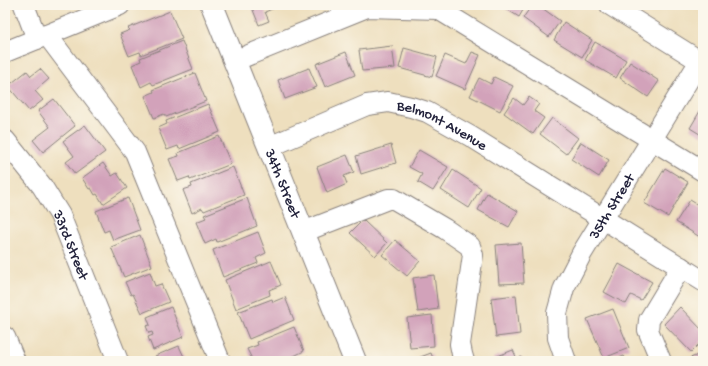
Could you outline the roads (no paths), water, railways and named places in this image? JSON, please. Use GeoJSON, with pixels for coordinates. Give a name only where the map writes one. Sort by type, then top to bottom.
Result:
{"type":"FeatureCollection","features":[{"type":"Feature","properties":{"kind":"main road","name":"34th Street"},"geometry":{"type":"LineString","coordinates":[[212,5],[356,361]]}},
{"type":"Feature","properties":{"kind":"street"},"geometry":{"type":"LineString","coordinates":[[24,5],[42,37],[135,152],[220,361]]}},
{"type":"Feature","properties":{"kind":"street"},"geometry":{"type":"LineString","coordinates":[[5,52],[120,5]]}},
{"type":"Feature","properties":{"kind":"street"},"geometry":{"type":"LineString","coordinates":[[610,5],[702,62]]}},
{"type":"Feature","properties":{"kind":"street"},"geometry":{"type":"LineString","coordinates":[[234,61],[367,7],[438,9],[703,171]]}},
{"type":"Feature","properties":{"kind":"street","name":"35th Street"},"geometry":{"type":"LineString","coordinates":[[566,361],[558,338],[557,313],[564,288],[582,253],[652,139],[702,62]]}},
{"type":"Feature","properties":{"kind":"street","name":"Belmont Avenue"},"geometry":{"type":"LineString","coordinates":[[269,147],[367,105],[388,102],[411,107],[427,112],[470,136],[703,281]]}},
{"type":"Feature","properties":{"kind":"street","name":"33rd Street"},"geometry":{"type":"LineString","coordinates":[[5,140],[42,186],[60,216],[118,361]]}},
{"type":"Feature","properties":{"kind":"street"},"geometry":{"type":"LineString","coordinates":[[303,232],[388,199],[394,199],[470,246],[473,255],[460,344],[464,361]]}},
{"type":"Feature","properties":{"kind":"street"},"geometry":{"type":"LineString","coordinates":[[661,361],[648,330],[649,320],[681,267]]}},
{"type":"Feature","properties":{"kind":"street"},"geometry":{"type":"LineString","coordinates":[[5,337],[15,361]]}}]}
